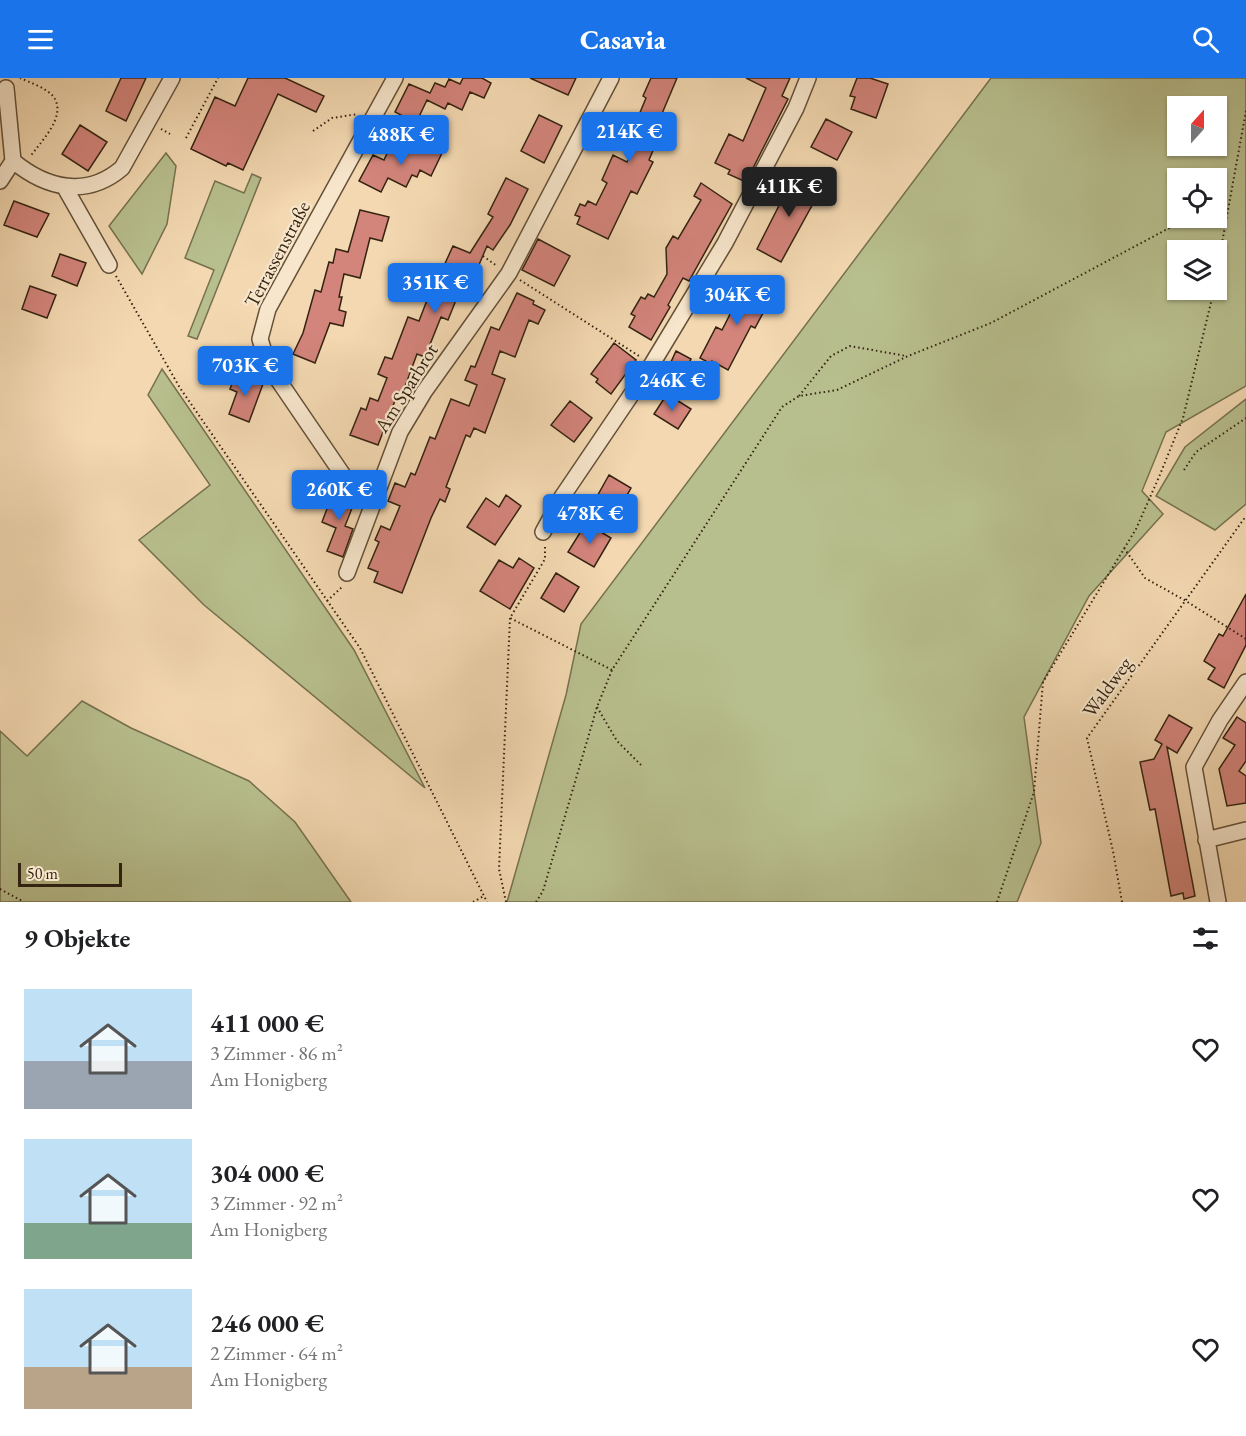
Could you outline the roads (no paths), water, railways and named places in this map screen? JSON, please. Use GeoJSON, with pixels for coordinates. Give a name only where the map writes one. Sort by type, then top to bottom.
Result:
{"type":"FeatureCollection","features":[{"type":"Feature","properties":{"kind":"street"},"geometry":{"type":"LineString","coordinates":[[17,164],[47,182],[64,186],[80,188],[110,179],[122,168],[172,78]]}},
{"type":"Feature","properties":{"kind":"street","name":"Terrassenstraße"},"geometry":{"type":"LineString","coordinates":[[376,491],[345,478],[268,365],[260,339],[268,309],[395,78]]}},
{"type":"Feature","properties":{"kind":"street","name":"Am Sparbrot"},"geometry":{"type":"LineString","coordinates":[[347,573],[400,432],[424,392],[509,273],[611,78]]}},
{"type":"Feature","properties":{"kind":"street"},"geometry":{"type":"LineString","coordinates":[[543,532],[562,497],[652,364],[725,243],[796,108],[808,78]]}},
{"type":"Feature","properties":{"kind":"street"},"geometry":{"type":"LineString","coordinates":[[6,84],[17,164]]}},
{"type":"Feature","properties":{"kind":"street"},"geometry":{"type":"LineString","coordinates":[[0,181],[17,164]]}},
{"type":"Feature","properties":{"kind":"street"},"geometry":{"type":"LineString","coordinates":[[64,186],[109,265]]}},
{"type":"Feature","properties":{"kind":"street"},"geometry":{"type":"LineString","coordinates":[[1218,902],[1194,767],[1220,720],[1246,682]]}},
{"type":"Feature","properties":{"kind":"street"},"geometry":{"type":"LineString","coordinates":[[1206,840],[1246,830]]}}]}
